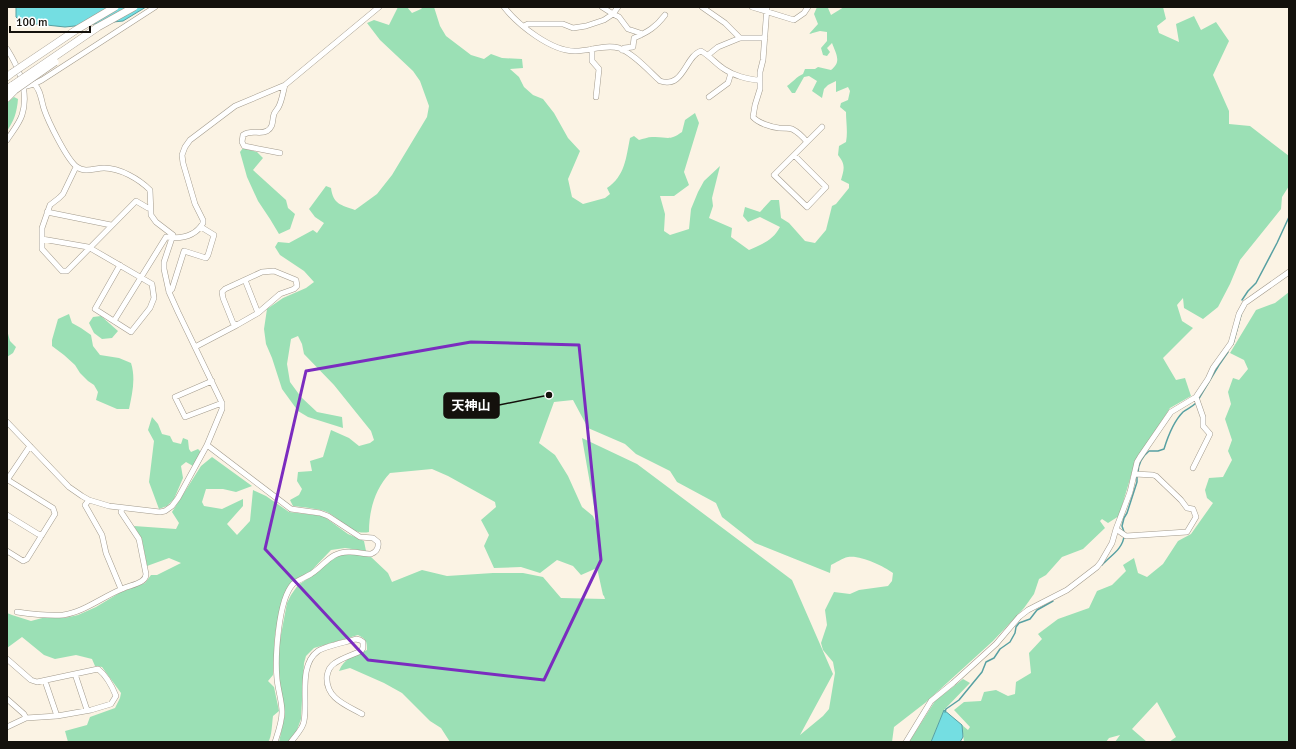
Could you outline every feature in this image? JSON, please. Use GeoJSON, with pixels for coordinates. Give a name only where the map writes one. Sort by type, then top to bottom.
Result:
{"type":"FeatureCollection","features":[{"type":"Feature","properties":{"kind":"highway"},"geometry":{"type":"LineString","coordinates":[[9,75],[76,30],[115,7]]}},
{"type":"Feature","properties":{"kind":"highway"},"geometry":{"type":"LineString","coordinates":[[7,98],[12,88],[98,27],[134,7]]}},
{"type":"Feature","properties":{"kind":"street"},"geometry":{"type":"LineString","coordinates":[[23,87],[42,80],[155,7]]}},
{"type":"Feature","properties":{"kind":"street"},"geometry":{"type":"LineString","coordinates":[[114,321],[166,237],[184,237],[192,234],[201,227],[203,223],[195,204],[183,163],[182,154],[190,140],[235,106],[285,85],[379,7]]}},
{"type":"Feature","properties":{"kind":"street"},"geometry":{"type":"LineString","coordinates":[[504,7],[524,26],[542,40],[558,48],[576,51],[611,47],[622,50],[628,53],[660,81],[665,83],[671,82],[678,78],[697,52],[702,51],[723,69],[753,80],[760,80]]}},
{"type":"Feature","properties":{"kind":"street"},"geometry":{"type":"LineString","coordinates":[[602,7],[619,17],[628,29],[640,33],[641,35]]}},
{"type":"Feature","properties":{"kind":"street"},"geometry":{"type":"LineString","coordinates":[[524,26],[528,24],[563,24],[573,28],[586,26],[604,20],[618,7]]}},
{"type":"Feature","properties":{"kind":"street"},"geometry":{"type":"LineString","coordinates":[[702,7],[725,23],[740,38]]}},
{"type":"Feature","properties":{"kind":"street"},"geometry":{"type":"LineString","coordinates":[[752,7],[767,9],[794,20],[804,13],[808,7]]}},
{"type":"Feature","properties":{"kind":"street"},"geometry":{"type":"LineString","coordinates":[[767,9],[760,89],[755,104],[753,117],[756,120],[777,128],[791,128],[798,132],[807,142]]}},
{"type":"Feature","properties":{"kind":"street"},"geometry":{"type":"LineString","coordinates":[[622,50],[624,48],[633,47],[634,38],[657,25],[665,15]]}},
{"type":"Feature","properties":{"kind":"street"},"geometry":{"type":"LineString","coordinates":[[708,55],[718,48],[740,38],[765,38]]}},
{"type":"Feature","properties":{"kind":"street"},"geometry":{"type":"LineString","coordinates":[[7,49],[23,87],[24,106],[18,124],[7,140]]}},
{"type":"Feature","properties":{"kind":"street"},"geometry":{"type":"LineString","coordinates":[[592,49],[592,61],[599,69],[596,97]]}},
{"type":"Feature","properties":{"kind":"street"},"geometry":{"type":"LineString","coordinates":[[709,97],[728,83],[731,73]]}},
{"type":"Feature","properties":{"kind":"street"},"geometry":{"type":"LineString","coordinates":[[7,422],[69,487],[88,500],[122,508],[160,512],[165,511],[172,506],[197,465],[222,409],[222,403],[169,292],[164,262],[173,235],[151,215],[150,190],[126,174],[108,168],[85,170],[76,167],[60,142],[45,111],[41,100],[40,91],[34,84]]}},
{"type":"Feature","properties":{"kind":"street"},"geometry":{"type":"LineString","coordinates":[[280,153],[244,146],[242,142],[243,135],[248,132],[259,133],[269,129],[273,123],[274,114],[279,107],[285,85]]}},
{"type":"Feature","properties":{"kind":"street"},"geometry":{"type":"LineString","coordinates":[[794,155],[826,187],[807,207],[774,175],[794,155],[807,142],[822,127]]}},
{"type":"Feature","properties":{"kind":"street"},"geometry":{"type":"LineString","coordinates":[[76,167],[63,194],[50,205],[42,228],[42,249],[62,271],[67,271],[136,201],[150,208]]}},
{"type":"Feature","properties":{"kind":"street"},"geometry":{"type":"LineString","coordinates":[[48,212],[111,226]]}},
{"type":"Feature","properties":{"kind":"street"},"geometry":{"type":"LineString","coordinates":[[169,292],[172,289],[184,251],[206,258],[208,255],[214,235],[201,227]]}},
{"type":"Feature","properties":{"kind":"street"},"geometry":{"type":"LineString","coordinates":[[42,239],[90,248],[152,284],[154,298],[150,308],[130,332],[95,309],[120,266]]}},
{"type":"Feature","properties":{"kind":"street"},"geometry":{"type":"LineString","coordinates":[[195,347],[237,326],[258,313],[280,294],[294,289],[297,286],[296,280],[274,271],[262,272],[225,289],[222,292],[223,298],[234,324],[237,326]]}},
{"type":"Feature","properties":{"kind":"street"},"geometry":{"type":"LineString","coordinates":[[906,742],[931,701],[996,644],[1019,617],[1028,610],[1067,590],[1097,567],[1106,555],[1112,543],[1130,492],[1137,462],[1167,417],[1176,409],[1196,397],[1230,343],[1239,314],[1245,303],[1289,272]]}},
{"type":"Feature","properties":{"kind":"street"},"geometry":{"type":"LineString","coordinates":[[245,280],[258,313]]}},
{"type":"Feature","properties":{"kind":"street"},"geometry":{"type":"LineString","coordinates":[[212,381],[176,397],[185,418],[222,403]]}},
{"type":"Feature","properties":{"kind":"street"},"geometry":{"type":"LineString","coordinates":[[1193,468],[1210,434],[1203,426],[1196,397]]}},
{"type":"Feature","properties":{"kind":"street"},"geometry":{"type":"LineString","coordinates":[[207,445],[291,510],[320,513],[328,516],[360,536],[373,538],[379,545],[378,549],[371,554],[342,552],[333,555],[312,573],[294,583],[289,590],[285,599],[278,638],[277,679],[282,712],[275,742]]}},
{"type":"Feature","properties":{"kind":"street"},"geometry":{"type":"LineString","coordinates":[[7,551],[23,561],[28,559],[55,514],[53,508],[7,480],[30,446]]}},
{"type":"Feature","properties":{"kind":"street"},"geometry":{"type":"LineString","coordinates":[[1116,529],[1126,536],[1187,532],[1196,516],[1193,510],[1187,508],[1181,500],[1156,476],[1135,474]]}},
{"type":"Feature","properties":{"kind":"street"},"geometry":{"type":"LineString","coordinates":[[88,500],[86,505],[102,535],[106,553],[121,589]]}},
{"type":"Feature","properties":{"kind":"street"},"geometry":{"type":"LineString","coordinates":[[17,612],[61,615],[68,614],[87,607],[121,589],[143,581],[146,578],[139,539],[121,512],[122,508]]}},
{"type":"Feature","properties":{"kind":"street"},"geometry":{"type":"LineString","coordinates":[[7,515],[42,535]]}},
{"type":"Feature","properties":{"kind":"street"},"geometry":{"type":"LineString","coordinates":[[291,742],[304,722],[304,697],[308,662],[319,650],[356,639],[363,642],[363,648],[360,651],[336,662],[327,672],[328,687],[332,695],[338,701],[362,714]]}},
{"type":"Feature","properties":{"kind":"street"},"geometry":{"type":"LineString","coordinates":[[7,659],[31,680],[37,682],[98,669],[111,684],[116,696],[111,704],[57,716],[26,718],[7,727]]}},
{"type":"Feature","properties":{"kind":"street"},"geometry":{"type":"LineString","coordinates":[[75,674],[87,710]]}},
{"type":"Feature","properties":{"kind":"street"},"geometry":{"type":"LineString","coordinates":[[45,681],[57,716]]}},
{"type":"Feature","properties":{"kind":"street"},"geometry":{"type":"LineString","coordinates":[[7,699],[24,714],[26,718]]}},
{"type":"Feature","properties":{"kind":"highlighted area"},"geometry":{"type":"Polygon","coordinates":[[[471,342],[579,345],[601,560],[544,680],[368,660],[265,549],[306,371],[471,342]]]}},
{"type":"Feature","properties":{"kind":"green space"},"geometry":{"type":"Polygon","coordinates":[[[398,7],[407,7],[412,13],[423,7],[434,7],[440,26],[446,36],[471,55],[484,59],[491,54],[502,58],[522,59],[523,68],[510,69],[519,77],[524,87],[533,95],[543,99],[554,113],[568,138],[580,151],[568,179],[572,197],[583,204],[605,198],[610,194],[607,188],[618,178],[624,166],[630,138],[634,136],[639,140],[650,137],[674,137],[682,132],[685,120],[695,113],[699,123],[684,172],[689,185],[674,196],[660,196],[665,214],[664,231],[670,235],[689,229],[691,209],[698,192],[704,181],[720,166],[712,198],[713,206],[709,218],[732,228],[731,237],[749,250],[763,244],[774,235],[780,227],[760,217],[748,222],[743,216],[745,207],[760,212],[771,200],[779,200],[781,218],[789,223],[805,241],[815,243],[826,230],[832,206],[836,204],[849,188],[849,184],[841,180],[844,167],[838,155],[839,146],[846,142],[847,138],[846,112],[840,107],[841,103],[848,100],[850,91],[848,87],[836,92],[836,81],[824,89],[822,98],[812,91],[817,81],[809,76],[804,77],[795,93],[792,93],[787,86],[803,74],[805,69],[815,69],[818,67],[831,70],[836,64],[837,58],[832,43],[827,48],[830,52],[827,56],[823,55],[821,48],[827,41],[827,32],[820,31],[809,34],[818,24],[814,14],[817,7],[828,8],[831,15],[844,7],[1163,7],[1166,19],[1157,26],[1159,33],[1179,42],[1176,24],[1194,16],[1201,30],[1216,22],[1229,41],[1213,75],[1229,111],[1229,124],[1250,126],[1289,156],[1289,186],[1282,197],[1281,209],[1240,260],[1218,307],[1203,319],[1184,308],[1183,298],[1177,305],[1182,321],[1193,328],[1163,358],[1176,380],[1185,378],[1191,396],[1170,408],[1135,462],[1119,516],[1108,523],[1102,519],[1100,521],[1105,528],[1083,549],[1062,557],[1046,575],[1039,579],[1034,594],[1024,608],[993,641],[925,703],[894,727],[892,742],[450,742],[441,728],[430,721],[402,693],[384,683],[350,668],[339,671],[347,660],[354,655],[367,650],[366,641],[358,635],[314,648],[306,656],[304,663],[301,719],[290,742],[279,742],[285,714],[279,678],[279,645],[287,603],[298,585],[315,574],[335,556],[352,553],[370,556],[388,573],[392,582],[422,570],[447,576],[523,573],[543,577],[561,598],[605,599],[597,568],[581,575],[573,566],[557,560],[540,573],[521,567],[494,568],[484,546],[489,535],[481,520],[496,507],[495,502],[448,476],[432,469],[390,473],[380,486],[374,500],[370,516],[369,532],[357,532],[327,512],[293,506],[290,500],[299,495],[302,489],[297,481],[298,472],[312,471],[310,461],[323,457],[331,430],[349,438],[359,446],[370,443],[374,440],[371,431],[334,385],[304,354],[302,344],[298,336],[291,339],[287,364],[290,382],[301,397],[317,412],[342,417],[343,428],[308,417],[298,411],[282,389],[266,344],[264,329],[267,309],[283,298],[306,288],[314,282],[304,271],[280,255],[275,247],[278,242],[289,243],[313,230],[317,233],[324,223],[315,217],[309,209],[326,186],[331,188],[332,193],[338,203],[355,210],[377,194],[392,175],[427,117],[429,106],[420,81],[413,71],[380,40],[367,23],[374,20],[389,25],[398,7]],[[573,400],[554,402],[539,443],[555,455],[568,476],[582,507],[593,516],[596,523],[582,438],[637,464],[792,580],[833,674],[800,735],[823,716],[829,709],[835,673],[833,662],[823,650],[821,643],[827,625],[825,610],[834,592],[850,594],[859,590],[888,586],[892,581],[893,573],[872,562],[859,558],[848,557],[831,565],[830,573],[755,543],[722,517],[716,503],[677,482],[670,471],[636,454],[625,444],[588,428],[573,400]]]}},
{"type":"Feature","properties":{"kind":"green space"},"geometry":{"type":"Polygon","coordinates":[[[14,97],[18,99],[17,108],[15,116],[7,131],[7,106],[8,102],[14,97]]]}},
{"type":"Feature","properties":{"kind":"green space"},"geometry":{"type":"Polygon","coordinates":[[[243,148],[257,152],[263,158],[253,170],[286,200],[288,208],[295,214],[290,229],[279,234],[258,201],[247,177],[240,152],[243,148]]]}},
{"type":"Feature","properties":{"kind":"green space"},"geometry":{"type":"Polygon","coordinates":[[[1289,292],[1289,742],[1169,742],[1176,737],[1157,702],[1132,729],[1147,742],[1115,742],[1120,735],[1109,738],[1106,742],[964,742],[962,725],[968,730],[970,727],[954,710],[964,702],[981,701],[984,692],[996,690],[1008,696],[1015,694],[1016,682],[1031,673],[1029,653],[1042,639],[1038,634],[1058,619],[1089,608],[1097,591],[1112,585],[1126,571],[1123,565],[1134,558],[1138,573],[1147,577],[1163,564],[1178,541],[1191,534],[1213,503],[1207,498],[1205,490],[1209,478],[1223,477],[1232,460],[1228,451],[1232,440],[1225,419],[1231,404],[1228,392],[1233,378],[1239,380],[1248,369],[1244,360],[1230,353],[1256,310],[1275,303],[1289,292]]]}},
{"type":"Feature","properties":{"kind":"green space"},"geometry":{"type":"Polygon","coordinates":[[[69,314],[72,323],[91,335],[93,346],[100,355],[119,358],[131,363],[133,381],[129,409],[117,409],[96,400],[98,392],[94,385],[80,373],[75,365],[52,346],[52,340],[58,319],[69,314]]]}},
{"type":"Feature","properties":{"kind":"green space"},"geometry":{"type":"Polygon","coordinates":[[[101,316],[118,331],[112,338],[102,339],[94,333],[89,323],[93,317],[101,316]]]}},
{"type":"Feature","properties":{"kind":"green space"},"geometry":{"type":"Polygon","coordinates":[[[7,330],[10,341],[16,347],[13,353],[7,357],[7,330]]]}},
{"type":"Feature","properties":{"kind":"green space"},"geometry":{"type":"Polygon","coordinates":[[[152,417],[158,424],[162,434],[170,436],[173,442],[181,444],[183,438],[188,440],[189,449],[191,452],[198,449],[201,452],[193,466],[186,462],[181,466],[183,478],[174,499],[167,506],[159,509],[149,482],[154,441],[148,430],[152,417]]]}},
{"type":"Feature","properties":{"kind":"green space"},"geometry":{"type":"Polygon","coordinates":[[[212,457],[252,486],[236,492],[223,489],[206,489],[202,502],[204,506],[222,509],[243,499],[243,506],[227,524],[237,535],[250,521],[253,490],[266,496],[289,512],[323,516],[348,534],[364,541],[366,551],[345,548],[331,550],[311,571],[296,579],[289,585],[285,593],[275,634],[273,675],[268,681],[274,687],[279,711],[273,716],[271,734],[268,742],[68,742],[65,731],[87,725],[90,717],[115,708],[121,693],[102,667],[95,666],[92,659],[76,655],[55,659],[44,655],[22,637],[7,648],[7,613],[31,621],[46,617],[65,618],[78,615],[96,607],[121,592],[145,583],[151,575],[157,575],[181,563],[169,558],[147,566],[142,540],[134,526],[176,529],[179,523],[172,512],[201,466],[212,457]]]}},
{"type":"Feature","properties":{"kind":"green space"},"geometry":{"type":"Polygon","coordinates":[[[963,679],[970,683],[944,710],[931,742],[909,742],[935,701],[963,679]]]}},
{"type":"Feature","properties":{"kind":"water"},"geometry":{"type":"Polygon","coordinates":[[[16,7],[146,7],[123,21],[65,27],[37,24],[25,26],[16,17],[16,7]]]}},
{"type":"Feature","properties":{"kind":"water"},"geometry":{"type":"Polygon","coordinates":[[[944,710],[962,725],[963,737],[960,742],[931,742],[944,710]]]}},
{"type":"Feature","properties":{"kind":"waterway"},"geometry":{"type":"LineString","coordinates":[[1242,300],[1256,283],[1289,217]]}},
{"type":"Feature","properties":{"kind":"waterway"},"geometry":{"type":"LineString","coordinates":[[1233,344],[1241,315]]}},
{"type":"Feature","properties":{"kind":"waterway"},"geometry":{"type":"LineString","coordinates":[[1198,400],[1228,352]]}},
{"type":"Feature","properties":{"kind":"waterway"},"geometry":{"type":"LineString","coordinates":[[1138,473],[1141,460],[1145,455],[1149,451],[1164,449],[1174,424],[1183,412],[1196,403]]}},
{"type":"Feature","properties":{"kind":"waterway"},"geometry":{"type":"LineString","coordinates":[[1124,532],[1122,526],[1137,482],[1137,476]]}},
{"type":"Feature","properties":{"kind":"waterway"},"geometry":{"type":"LineString","coordinates":[[1102,565],[1119,549],[1124,536]]}},
{"type":"Feature","properties":{"kind":"waterway"},"geometry":{"type":"LineString","coordinates":[[945,712],[946,709],[959,700],[982,672],[986,662],[994,658],[1000,649],[1010,642],[1019,623],[1030,619],[1037,610],[1053,601]]}},
{"type":"Feature","properties":{"kind":"place","name":"天神山"},"geometry":{"type":"Point","coordinates":[549,395]}}]}
